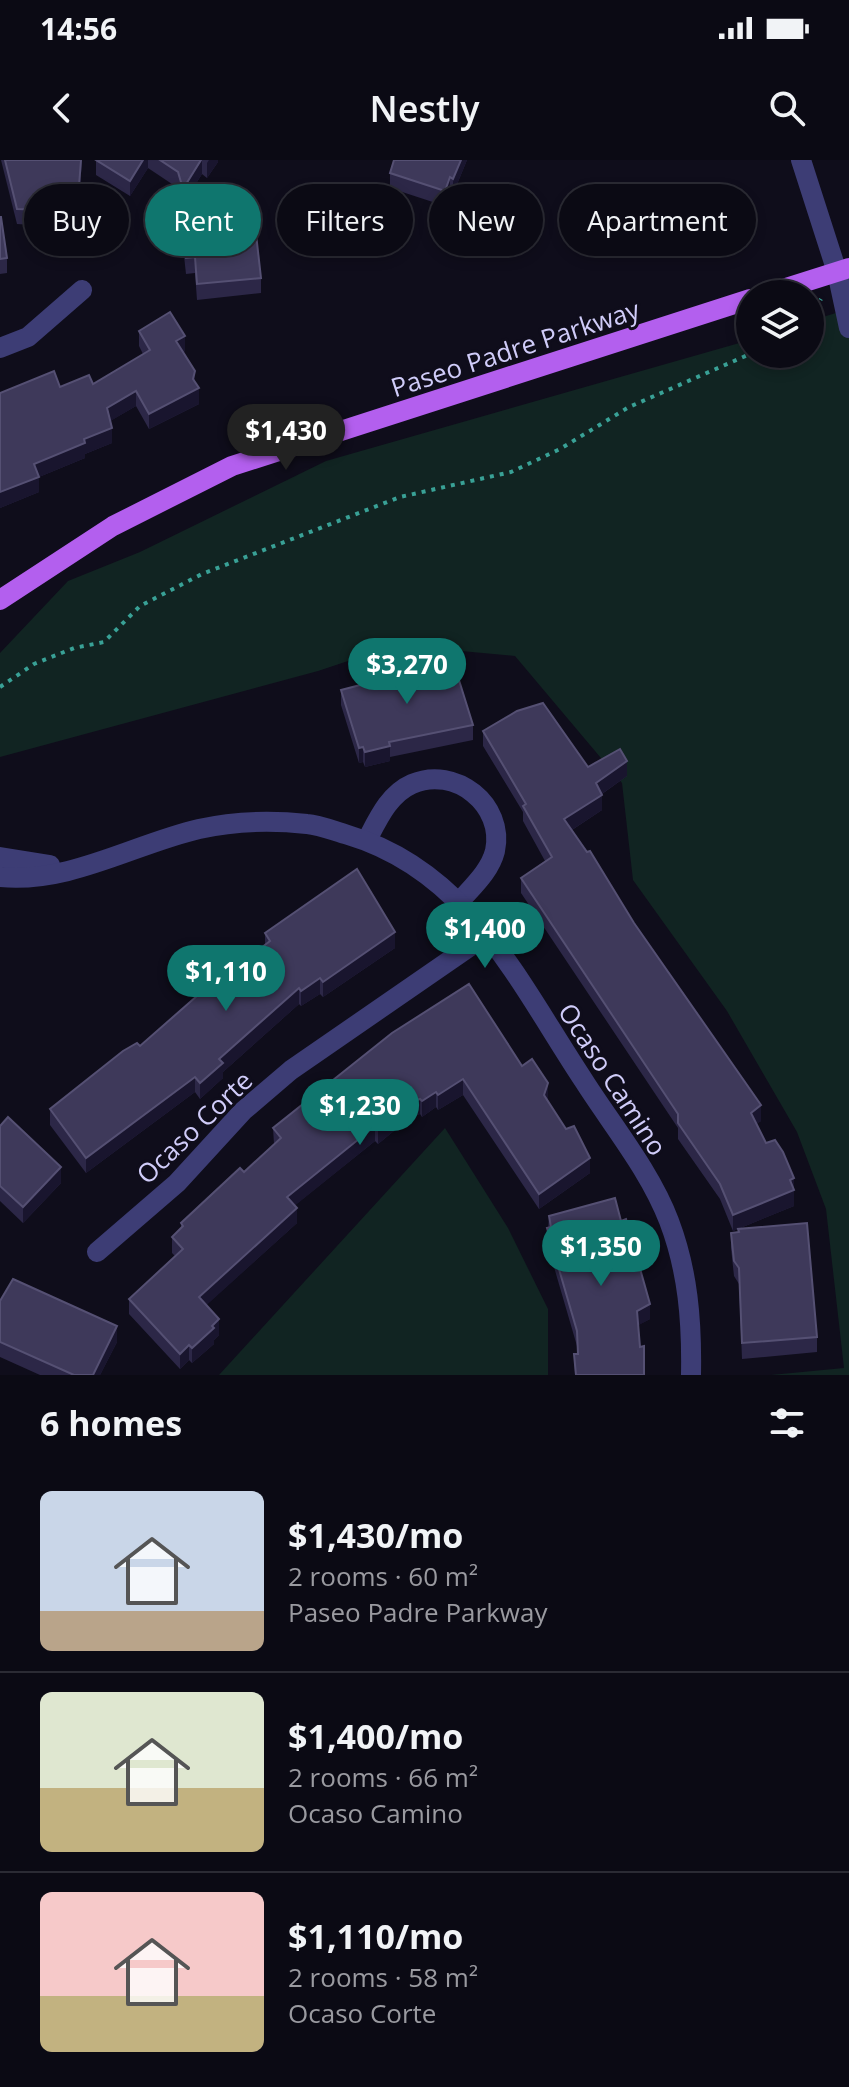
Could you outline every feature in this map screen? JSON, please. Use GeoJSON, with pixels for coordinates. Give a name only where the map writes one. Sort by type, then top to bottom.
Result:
{"type":"FeatureCollection","features":[{"type":"Feature","properties":{"kind":"main road"},"geometry":{"type":"LineString","coordinates":[[811,280],[843,270]]}},
{"type":"Feature","properties":{"kind":"main road","name":"Paseo Padre Parkway"},"geometry":{"type":"LineString","coordinates":[[0,600],[113,526],[232,466],[736,304]]}},
{"type":"Feature","properties":{"kind":"street"},"geometry":{"type":"LineString","coordinates":[[801,160],[843,270],[849,328]]}},
{"type":"Feature","properties":{"kind":"street"},"geometry":{"type":"LineString","coordinates":[[0,348],[28,337],[82,290]]}},
{"type":"Feature","properties":{"kind":"street"},"geometry":{"type":"LineString","coordinates":[[367,840],[384,809],[414,783],[432,779],[454,782],[476,794],[490,812],[496,833],[495,853],[484,874],[460,901]]}},
{"type":"Feature","properties":{"kind":"street","name":"Ocaso Camino"},"geometry":{"type":"LineString","coordinates":[[0,877],[78,868],[197,829],[245,821],[310,824],[367,840],[400,854],[434,877],[488,934],[634,1159],[668,1218],[687,1277],[691,1375]]}},
{"type":"Feature","properties":{"kind":"street","name":"Ocaso Camino"},"geometry":{"type":"LineString","coordinates":[[0,857],[78,868]]}},
{"type":"Feature","properties":{"kind":"street","name":"Ocaso Corte"},"geometry":{"type":"LineString","coordinates":[[97,1252],[177,1183],[243,1111],[291,1070],[488,934]]}},
{"type":"Feature","properties":{"kind":"path"},"geometry":{"type":"LineString","coordinates":[[0,687],[34,664],[74,648],[104,642],[140,606],[202,574],[400,497],[511,472],[560,449],[629,407],[736,360]]}},
{"type":"Feature","properties":{"kind":"green space"},"geometry":{"type":"Polygon","coordinates":[[[849,309],[849,1375],[771,1375],[844,1368],[826,1209],[797,1132],[727,1011],[633,880],[622,783],[515,656],[396,645],[318,671],[0,757],[0,653],[68,581],[140,552],[326,461],[736,344],[736,368],[824,368],[824,317],[849,309]]]}},
{"type":"Feature","properties":{"kind":"green space"},"geometry":{"type":"Polygon","coordinates":[[[445,1128],[508,1228],[548,1309],[548,1375],[219,1375],[445,1128]]]}},
{"type":"Feature","properties":{"kind":"building"},"geometry":{"type":"Polygon","coordinates":[[[5,160],[81,160],[79,184],[24,184],[24,209],[17,209],[5,160]]]}},
{"type":"Feature","properties":{"kind":"building"},"geometry":{"type":"Polygon","coordinates":[[[96,160],[143,160],[130,181],[96,160]]]}},
{"type":"Feature","properties":{"kind":"building"},"geometry":{"type":"Polygon","coordinates":[[[160,160],[201,160],[186,184],[182,184],[178,172],[160,160]]]}},
{"type":"Feature","properties":{"kind":"building"},"geometry":{"type":"Polygon","coordinates":[[[394,160],[461,160],[448,184],[429,186],[390,173],[394,160]]]}},
{"type":"Feature","properties":{"kind":"building"},"geometry":{"type":"Polygon","coordinates":[[[0,217],[7,258],[0,259],[0,217]]]}},
{"type":"Feature","properties":{"kind":"building"},"geometry":{"type":"Polygon","coordinates":[[[186,256],[259,256],[261,278],[197,284],[195,257],[186,256]]]}},
{"type":"Feature","properties":{"kind":"building"},"geometry":{"type":"Polygon","coordinates":[[[170,312],[185,336],[176,341],[195,371],[193,379],[199,388],[149,414],[136,391],[107,408],[112,428],[34,464],[39,477],[0,492],[0,393],[54,371],[60,387],[89,375],[93,384],[150,350],[139,331],[170,312]]]}},
{"type":"Feature","properties":{"kind":"building"},"geometry":{"type":"Polygon","coordinates":[[[453,661],[473,725],[389,742],[390,746],[365,752],[363,747],[359,748],[341,690],[453,661]]]}},
{"type":"Feature","properties":{"kind":"building"},"geometry":{"type":"Polygon","coordinates":[[[543,703],[588,767],[620,749],[627,761],[596,783],[602,795],[564,819],[587,852],[590,851],[634,923],[761,1105],[751,1113],[766,1143],[775,1140],[783,1152],[794,1178],[790,1180],[794,1190],[733,1215],[720,1184],[678,1123],[678,1114],[521,878],[552,857],[523,806],[526,804],[483,731],[517,711],[543,703]]]}},
{"type":"Feature","properties":{"kind":"building"},"geometry":{"type":"Polygon","coordinates":[[[357,869],[395,932],[323,982],[320,978],[301,991],[299,988],[219,1059],[223,1063],[200,1083],[195,1077],[86,1158],[50,1109],[123,1051],[137,1043],[140,1046],[239,959],[243,962],[270,941],[265,933],[357,869]]]}},
{"type":"Feature","properties":{"kind":"building"},"geometry":{"type":"Polygon","coordinates":[[[469,984],[522,1066],[532,1059],[548,1083],[544,1095],[566,1129],[574,1126],[590,1158],[539,1194],[463,1079],[438,1095],[436,1092],[422,1101],[411,1102],[378,1129],[375,1126],[287,1197],[297,1208],[199,1297],[219,1319],[212,1326],[214,1328],[192,1348],[189,1345],[180,1354],[129,1299],[183,1249],[172,1237],[183,1226],[181,1223],[240,1168],[244,1172],[281,1138],[273,1128],[392,1033],[469,984]]]}},
{"type":"Feature","properties":{"kind":"building"},"geometry":{"type":"Polygon","coordinates":[[[8,1117],[61,1167],[23,1207],[0,1186],[0,1126],[8,1117]]]}},
{"type":"Feature","properties":{"kind":"building"},"geometry":{"type":"Polygon","coordinates":[[[615,1198],[621,1221],[626,1219],[650,1304],[637,1311],[640,1347],[644,1346],[644,1375],[576,1375],[574,1354],[578,1354],[577,1331],[547,1228],[551,1227],[549,1216],[615,1198]]]}},
{"type":"Feature","properties":{"kind":"building"},"geometry":{"type":"Polygon","coordinates":[[[807,1223],[817,1337],[742,1343],[739,1268],[734,1261],[731,1233],[739,1232],[738,1229],[807,1223]]]}},
{"type":"Feature","properties":{"kind":"building"},"geometry":{"type":"Polygon","coordinates":[[[13,1279],[117,1326],[93,1375],[74,1375],[0,1342],[0,1301],[13,1279]]]}}]}
